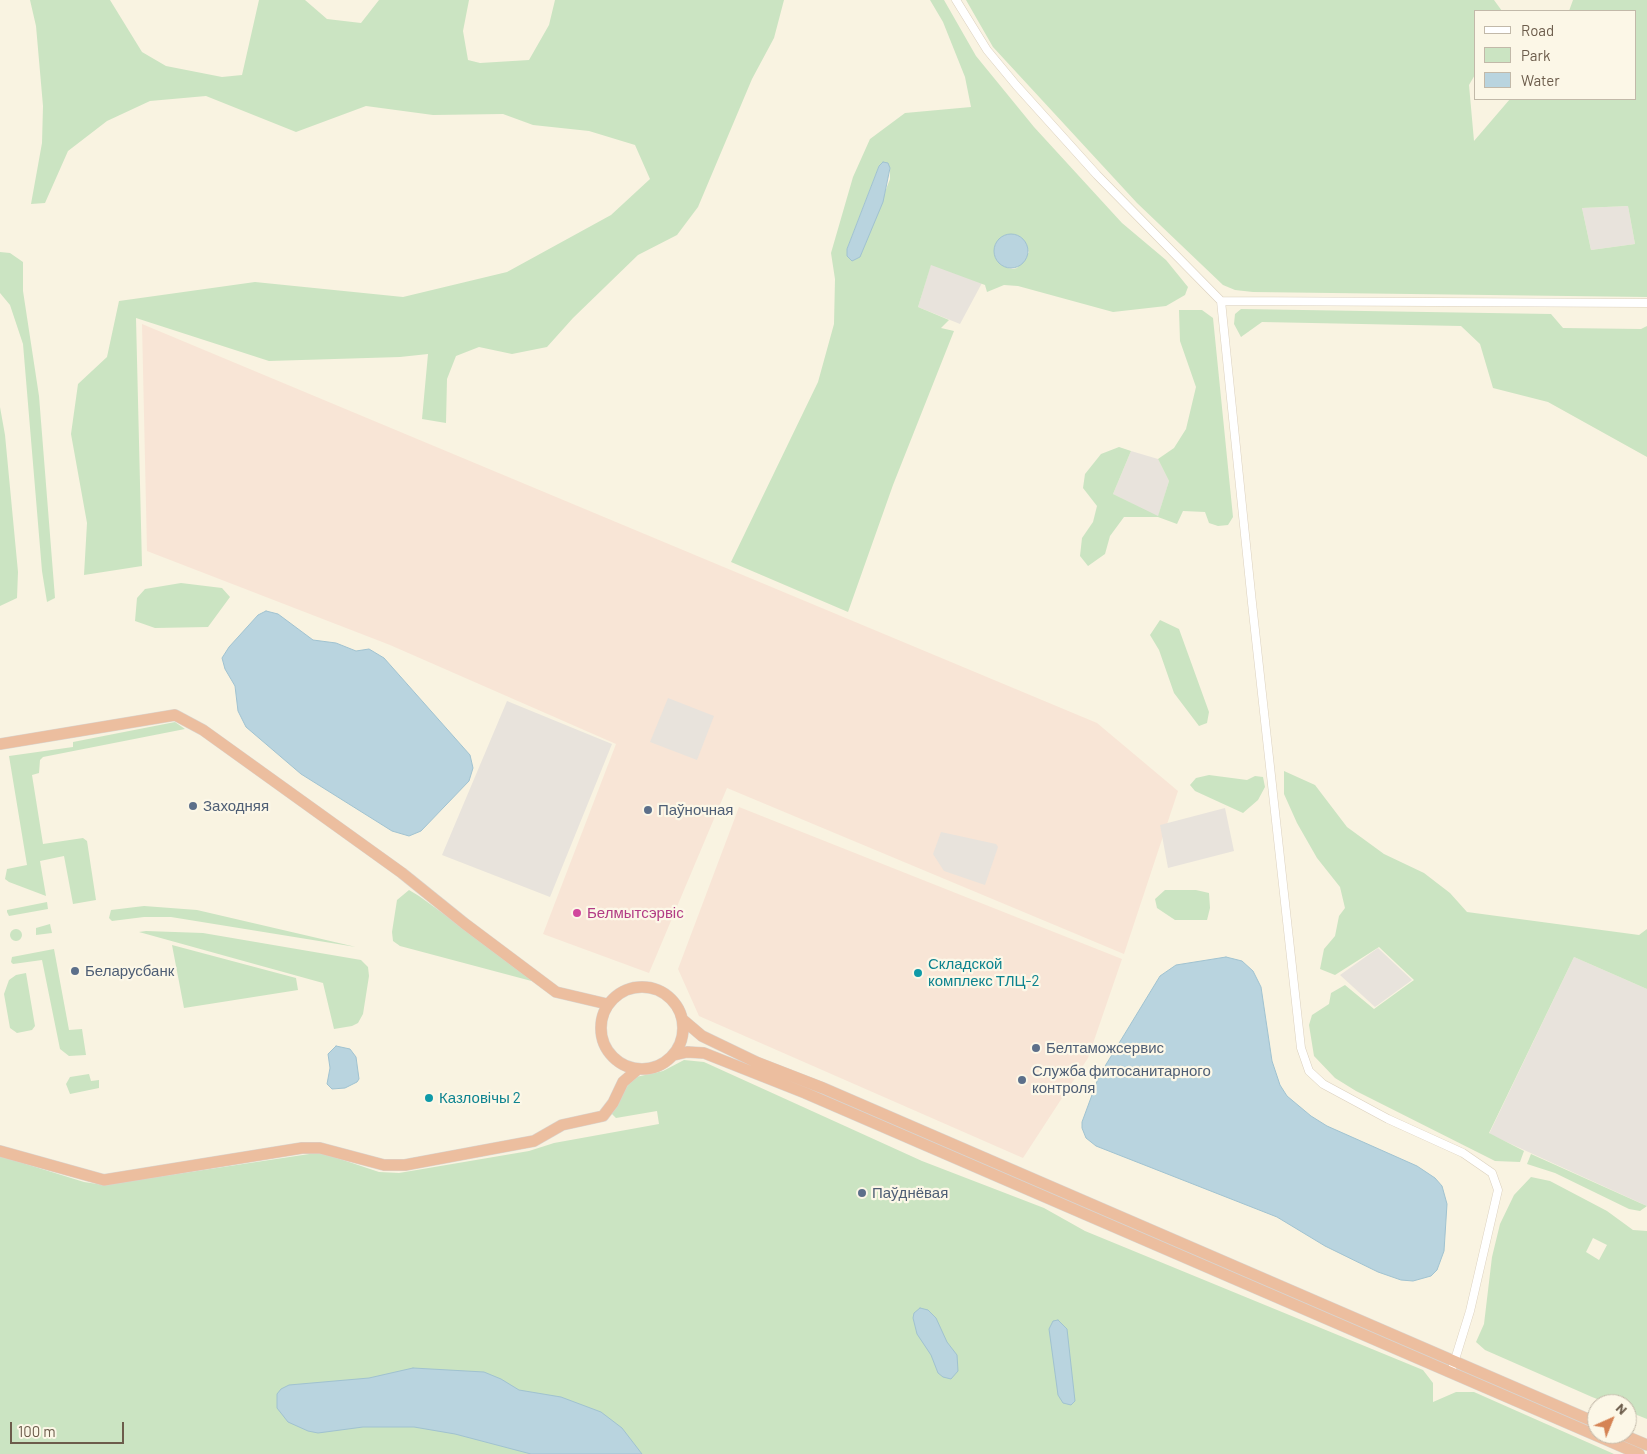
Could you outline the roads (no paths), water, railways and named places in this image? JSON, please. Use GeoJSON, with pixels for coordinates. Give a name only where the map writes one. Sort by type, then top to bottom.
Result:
{"type":"FeatureCollection","features":[{"type":"Feature","properties":{"kind":"highway"},"geometry":{"type":"LineString","coordinates":[[0,744],[176,715],[203,730],[402,872],[464,923],[556,992],[607,1004]]}},
{"type":"Feature","properties":{"kind":"highway"},"geometry":{"type":"LineString","coordinates":[[674,1055],[682,1037],[682,1020],[679,1009],[670,998],[658,990],[647,987],[625,990],[607,1004],[600,1025],[604,1047],[619,1063],[638,1069],[651,1069],[661,1065],[674,1055],[687,1052],[704,1053],[805,1093],[1453,1367],[1587,1419]]}},
{"type":"Feature","properties":{"kind":"highway"},"geometry":{"type":"LineString","coordinates":[[682,1020],[702,1036],[756,1062],[823,1088],[1453,1367],[1639,1454]]}},
{"type":"Feature","properties":{"kind":"highway"},"geometry":{"type":"LineString","coordinates":[[0,1151],[104,1180],[302,1148],[320,1148],[384,1165],[406,1165],[534,1141],[562,1125],[603,1116],[613,1103],[623,1082],[638,1069]]}},
{"type":"Feature","properties":{"kind":"street"},"geometry":{"type":"LineString","coordinates":[[956,0],[987,50],[1016,85],[1097,175],[1221,301],[1301,1048],[1310,1071],[1323,1084],[1388,1119],[1464,1153],[1492,1173],[1498,1190],[1470,1311],[1453,1367]]}},
{"type":"Feature","properties":{"kind":"street"},"geometry":{"type":"LineString","coordinates":[[1221,301],[1647,303]]}},
{"type":"Feature","properties":{"kind":"water"},"geometry":{"type":"Polygon","coordinates":[[[883,162],[888,163],[890,168],[883,202],[860,257],[852,261],[847,256],[847,249],[879,166],[883,162]]]}},
{"type":"Feature","properties":{"kind":"water"},"geometry":{"type":"Polygon","coordinates":[[[1011,234],[1018,235],[1023,239],[1027,244],[1027,258],[1023,263],[1018,267],[1011,268],[1004,267],[999,263],[995,258],[994,251],[995,244],[999,239],[1004,235],[1011,234]]]}},
{"type":"Feature","properties":{"kind":"water"},"geometry":{"type":"Polygon","coordinates":[[[266,611],[278,614],[313,640],[336,643],[356,651],[369,649],[384,658],[470,755],[473,768],[469,781],[421,831],[409,836],[392,831],[301,774],[246,727],[238,711],[235,686],[225,669],[222,658],[229,647],[258,615],[266,611]]]}},
{"type":"Feature","properties":{"kind":"water"},"geometry":{"type":"Polygon","coordinates":[[[1226,957],[1242,961],[1253,971],[1261,987],[1272,1061],[1280,1085],[1287,1096],[1311,1116],[1327,1126],[1417,1166],[1435,1178],[1442,1186],[1447,1204],[1444,1251],[1437,1270],[1431,1276],[1413,1281],[1401,1280],[1378,1272],[1325,1246],[1277,1217],[1096,1146],[1086,1138],[1082,1122],[1099,1076],[1160,976],[1176,965],[1226,957]]]}},
{"type":"Feature","properties":{"kind":"water"},"geometry":{"type":"Polygon","coordinates":[[[336,1046],[350,1049],[356,1057],[359,1079],[345,1088],[332,1089],[327,1084],[330,1068],[328,1054],[336,1046]]]}},
{"type":"Feature","properties":{"kind":"water"},"geometry":{"type":"Polygon","coordinates":[[[920,1308],[928,1310],[936,1318],[947,1342],[957,1355],[958,1371],[951,1379],[943,1377],[938,1373],[931,1355],[917,1334],[913,1318],[914,1313],[920,1308]]]}},
{"type":"Feature","properties":{"kind":"water"},"geometry":{"type":"Polygon","coordinates":[[[1058,1320],[1067,1329],[1075,1401],[1071,1405],[1063,1403],[1058,1395],[1049,1329],[1053,1321],[1058,1320]]]}},
{"type":"Feature","properties":{"kind":"water"},"geometry":{"type":"Polygon","coordinates":[[[413,1368],[484,1372],[501,1379],[519,1390],[561,1397],[601,1412],[622,1428],[642,1454],[531,1454],[455,1434],[414,1427],[363,1427],[318,1433],[308,1431],[288,1422],[277,1408],[277,1394],[281,1389],[289,1385],[369,1378],[413,1368]]]}},
{"type":"Feature","properties":{"kind":"place","name":"Заходняя"},"geometry":{"type":"Point","coordinates":[193,806]}},
{"type":"Feature","properties":{"kind":"place","name":"Паўночная"},"geometry":{"type":"Point","coordinates":[648,810]}},
{"type":"Feature","properties":{"kind":"place","name":"Белмытсэрвіс"},"geometry":{"type":"Point","coordinates":[577,913]}},
{"type":"Feature","properties":{"kind":"place","name":"Беларусбанк"},"geometry":{"type":"Point","coordinates":[75,971]}},
{"type":"Feature","properties":{"kind":"place","name":"Складской комплекс ТЛЦ-2"},"geometry":{"type":"Point","coordinates":[918,973]}},
{"type":"Feature","properties":{"kind":"place","name":"Белтаможсервис"},"geometry":{"type":"Point","coordinates":[1036,1048]}},
{"type":"Feature","properties":{"kind":"place","name":"Служба фитосанитарного контроля"},"geometry":{"type":"Point","coordinates":[1022,1080]}},
{"type":"Feature","properties":{"kind":"place","name":"Казловічы 2"},"geometry":{"type":"Point","coordinates":[429,1098]}},
{"type":"Feature","properties":{"kind":"place","name":"Паўднёвая"},"geometry":{"type":"Point","coordinates":[862,1193]}}]}
